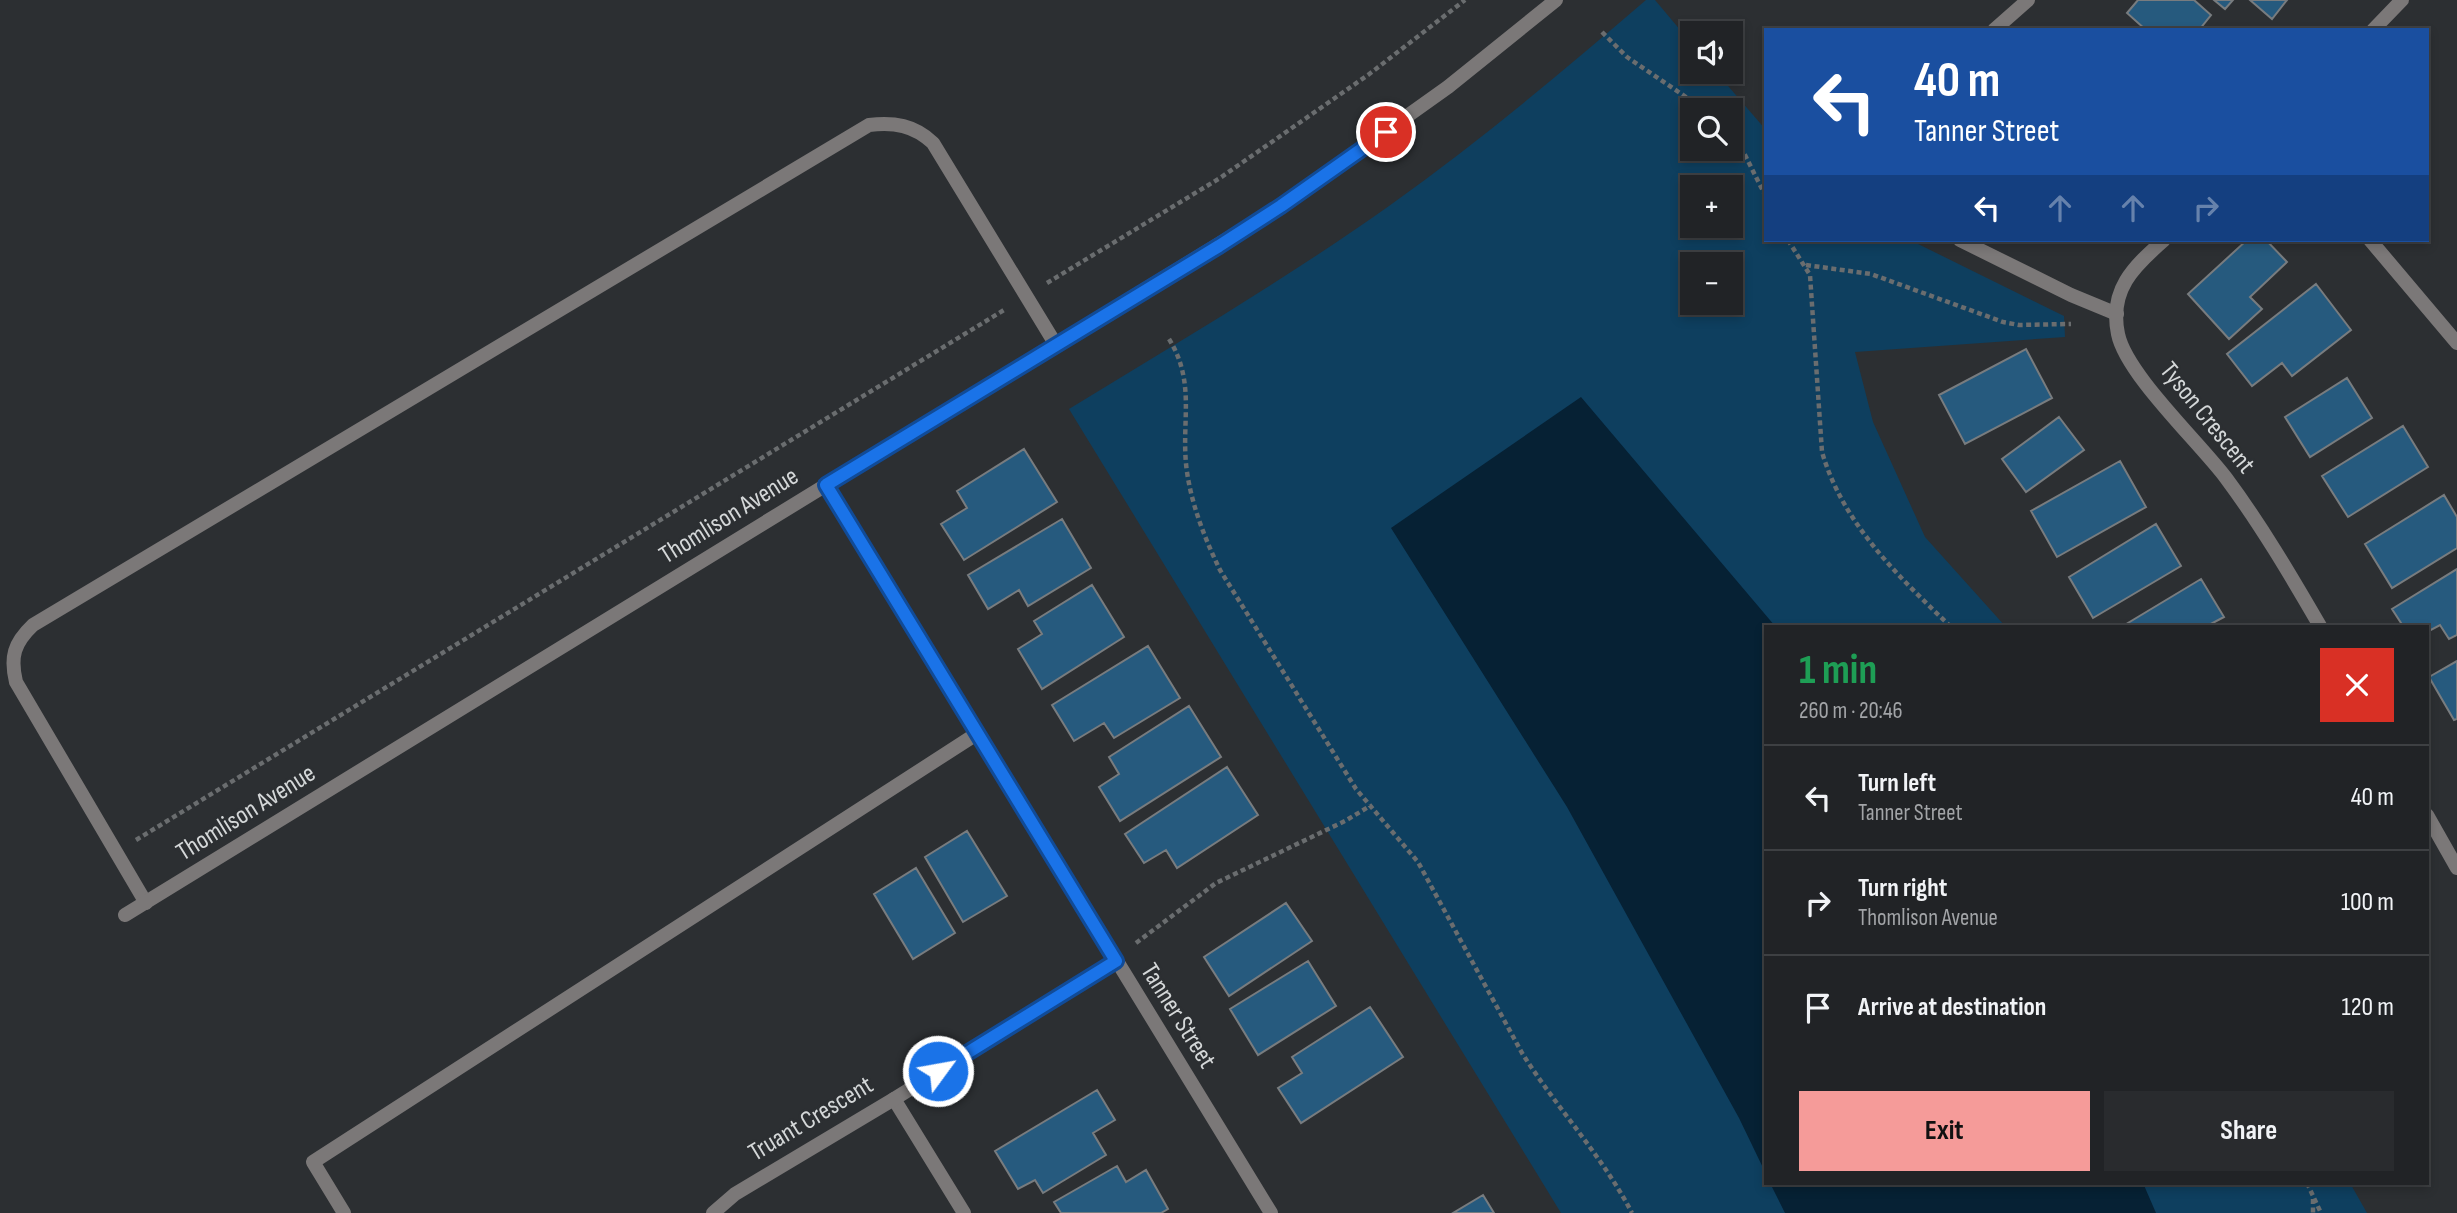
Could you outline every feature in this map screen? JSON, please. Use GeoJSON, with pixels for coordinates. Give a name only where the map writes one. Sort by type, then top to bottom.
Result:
{"type":"FeatureCollection","features":[{"type":"Feature","properties":{"kind":"street","name":"Thomlison Avenue"},"geometry":{"type":"LineString","coordinates":[[125,915],[1219,246],[1344,163],[1448,86],[1556,0]]}},
{"type":"Feature","properties":{"kind":"street"},"geometry":{"type":"LineString","coordinates":[[1996,28],[2028,0]]}},
{"type":"Feature","properties":{"kind":"street"},"geometry":{"type":"LineString","coordinates":[[2375,28],[2402,0]]}},
{"type":"Feature","properties":{"kind":"street"},"geometry":{"type":"LineString","coordinates":[[146,903],[16,682],[13,670],[15,650],[20,638],[33,625],[869,125],[892,122],[923,134],[933,143],[1056,345]]}},
{"type":"Feature","properties":{"kind":"street"},"geometry":{"type":"LineString","coordinates":[[1964,242],[2117,319],[2119,293],[2128,276],[2162,242]]}},
{"type":"Feature","properties":{"kind":"street"},"geometry":{"type":"LineString","coordinates":[[2372,242],[2457,344]]}},
{"type":"Feature","properties":{"kind":"street","name":"Tyson Crescent"},"geometry":{"type":"LineString","coordinates":[[2117,319],[2118,335],[2125,354],[2140,376],[2225,477],[2263,531],[2319,625]]}},
{"type":"Feature","properties":{"kind":"street","name":"Tanner Street"},"geometry":{"type":"LineString","coordinates":[[826,485],[1271,1213]]}},
{"type":"Feature","properties":{"kind":"street"},"geometry":{"type":"LineString","coordinates":[[344,1213],[313,1162],[978,733]]}},
{"type":"Feature","properties":{"kind":"street"},"geometry":{"type":"LineString","coordinates":[[2429,819],[2457,868]]}},
{"type":"Feature","properties":{"kind":"street","name":"Truant Crescent"},"geometry":{"type":"LineString","coordinates":[[713,1213],[734,1194],[894,1099],[1116,961]]}},
{"type":"Feature","properties":{"kind":"street"},"geometry":{"type":"LineString","coordinates":[[894,1099],[964,1213]]}},
{"type":"Feature","properties":{"kind":"path"},"geometry":{"type":"LineString","coordinates":[[116,852],[1220,178],[1368,75],[1465,0]]}},
{"type":"Feature","properties":{"kind":"path"},"geometry":{"type":"LineString","coordinates":[[1602,32],[1628,57],[1688,98]]}},
{"type":"Feature","properties":{"kind":"path"},"geometry":{"type":"LineString","coordinates":[[1743,152],[1764,193]]}},
{"type":"Feature","properties":{"kind":"path"},"geometry":{"type":"LineString","coordinates":[[1789,242],[1810,275],[1822,452],[1829,474],[1840,497],[1872,545],[1895,572],[1949,625]]}},
{"type":"Feature","properties":{"kind":"path"},"geometry":{"type":"LineString","coordinates":[[1806,265],[1871,274],[2003,322],[2019,325],[2117,319]]}},
{"type":"Feature","properties":{"kind":"path"},"geometry":{"type":"LineString","coordinates":[[1169,339],[1181,361],[1185,379],[1186,470],[1206,541],[1220,570],[1356,789],[1418,862],[1540,1082],[1609,1175],[1632,1213]]}},
{"type":"Feature","properties":{"kind":"path"},"geometry":{"type":"LineString","coordinates":[[1116,961],[1152,929],[1216,883],[1345,821],[1370,806]]}},
{"type":"Feature","properties":{"kind":"path"},"geometry":{"type":"LineString","coordinates":[[2308,1185],[2321,1213]]}},
{"type":"Feature","properties":{"kind":"path"},"geometry":{"type":"LineString","coordinates":[[2313,1195],[2313,1213]]}},
{"type":"Feature","properties":{"kind":"shaded area"},"geometry":{"type":"Polygon","coordinates":[[[1646,0],[1655,0],[1680,30],[1680,84],[1726,84],[1738,98],[1680,98],[1680,161],[1743,161],[1743,103],[1764,128],[1764,242],[1914,242],[2064,316],[2065,337],[1855,352],[1873,422],[1925,537],[2004,625],[1764,625],[1764,1185],[2351,1185],[2367,1213],[1561,1213],[1069,409],[1271,285],[1350,233],[1488,132],[1646,0]]]}},
{"type":"Feature","properties":{"kind":"shaded area"},"geometry":{"type":"Polygon","coordinates":[[[1581,397],[1774,625],[1764,625],[1764,1170],[1739,1118],[1567,807],[1391,528],[1581,397]]]}},
{"type":"Feature","properties":{"kind":"shaded area"},"geometry":{"type":"Polygon","coordinates":[[[1771,1185],[2144,1185],[2156,1213],[1785,1213],[1771,1185]]]}},
{"type":"Feature","properties":{"kind":"building"},"geometry":{"type":"Polygon","coordinates":[[[2138,0],[2194,0],[2211,15],[2201,28],[2144,28],[2127,13],[2138,0]]]}},
{"type":"Feature","properties":{"kind":"building"},"geometry":{"type":"Polygon","coordinates":[[[2214,0],[2233,0],[2225,9],[2214,0]]]}},
{"type":"Feature","properties":{"kind":"building"},"geometry":{"type":"Polygon","coordinates":[[[2250,0],[2287,0],[2272,19],[2250,0]]]}},
{"type":"Feature","properties":{"kind":"building"},"geometry":{"type":"Polygon","coordinates":[[[2245,242],[2268,242],[2287,262],[2250,297],[2262,309],[2229,339],[2188,294],[2245,242]]]}},
{"type":"Feature","properties":{"kind":"building"},"geometry":{"type":"Polygon","coordinates":[[[2316,284],[2351,330],[2292,376],[2282,363],[2252,386],[2227,354],[2316,284]]]}},
{"type":"Feature","properties":{"kind":"building"},"geometry":{"type":"Polygon","coordinates":[[[2026,349],[2052,398],[1965,444],[1939,395],[2026,349]]]}},
{"type":"Feature","properties":{"kind":"building"},"geometry":{"type":"Polygon","coordinates":[[[2347,378],[2372,418],[2310,457],[2285,417],[2347,378]]]}},
{"type":"Feature","properties":{"kind":"building"},"geometry":{"type":"Polygon","coordinates":[[[2059,417],[2084,450],[2026,492],[2002,459],[2059,417]]]}},
{"type":"Feature","properties":{"kind":"building"},"geometry":{"type":"Polygon","coordinates":[[[2403,426],[2428,467],[2348,517],[2322,476],[2403,426]]]}},
{"type":"Feature","properties":{"kind":"building"},"geometry":{"type":"Polygon","coordinates":[[[1024,449],[1057,502],[964,560],[941,524],[967,508],[957,491],[1024,449]]]}},
{"type":"Feature","properties":{"kind":"building"},"geometry":{"type":"Polygon","coordinates":[[[2120,461],[2146,507],[2057,557],[2031,511],[2120,461]]]}},
{"type":"Feature","properties":{"kind":"building"},"geometry":{"type":"Polygon","coordinates":[[[2444,495],[2457,517],[2457,548],[2392,588],[2365,544],[2444,495]]]}},
{"type":"Feature","properties":{"kind":"building"},"geometry":{"type":"Polygon","coordinates":[[[1062,519],[1091,568],[1028,606],[1019,590],[988,609],[968,575],[1062,519]]]}},
{"type":"Feature","properties":{"kind":"building"},"geometry":{"type":"Polygon","coordinates":[[[2156,524],[2181,566],[2093,618],[2069,577],[2156,524]]]}},
{"type":"Feature","properties":{"kind":"building"},"geometry":{"type":"Polygon","coordinates":[[[2457,569],[2457,635],[2449,639],[2440,625],[2429,631],[2429,625],[2402,625],[2392,609],[2457,569]]]}},
{"type":"Feature","properties":{"kind":"building"},"geometry":{"type":"Polygon","coordinates":[[[2201,579],[2224,617],[2209,625],[2125,625],[2201,579]]]}},
{"type":"Feature","properties":{"kind":"building"},"geometry":{"type":"Polygon","coordinates":[[[1092,585],[1124,637],[1042,689],[1018,649],[1042,634],[1034,621],[1092,585]]]}},
{"type":"Feature","properties":{"kind":"building"},"geometry":{"type":"Polygon","coordinates":[[[1148,646],[1180,698],[1114,738],[1104,723],[1074,741],[1052,705],[1148,646]]]}},
{"type":"Feature","properties":{"kind":"building"},"geometry":{"type":"Polygon","coordinates":[[[2457,661],[2457,719],[2454,720],[2429,677],[2457,661]]]}},
{"type":"Feature","properties":{"kind":"building"},"geometry":{"type":"Polygon","coordinates":[[[1189,706],[1221,757],[1120,821],[1099,787],[1119,774],[1109,757],[1189,706]]]}},
{"type":"Feature","properties":{"kind":"building"},"geometry":{"type":"Polygon","coordinates":[[[1227,767],[1258,815],[1177,868],[1166,850],[1144,863],[1125,834],[1227,767]]]}},
{"type":"Feature","properties":{"kind":"building"},"geometry":{"type":"Polygon","coordinates":[[[967,831],[1007,896],[963,922],[925,857],[967,831]]]}},
{"type":"Feature","properties":{"kind":"building"},"geometry":{"type":"Polygon","coordinates":[[[916,868],[955,933],[913,959],[874,894],[916,868]]]}},
{"type":"Feature","properties":{"kind":"building"},"geometry":{"type":"Polygon","coordinates":[[[1286,903],[1312,941],[1229,996],[1204,957],[1286,903]]]}},
{"type":"Feature","properties":{"kind":"building"},"geometry":{"type":"Polygon","coordinates":[[[1308,961],[1336,1006],[1258,1055],[1230,1009],[1308,961]]]}},
{"type":"Feature","properties":{"kind":"building"},"geometry":{"type":"Polygon","coordinates":[[[1370,1007],[1403,1057],[1301,1123],[1278,1088],[1302,1073],[1292,1057],[1370,1007]]]}},
{"type":"Feature","properties":{"kind":"building"},"geometry":{"type":"Polygon","coordinates":[[[1097,1090],[1115,1120],[1093,1133],[1106,1155],[1043,1193],[1035,1180],[1018,1189],[995,1151],[1097,1090]]]}},
{"type":"Feature","properties":{"kind":"building"},"geometry":{"type":"Polygon","coordinates":[[[1117,1166],[1126,1182],[1146,1170],[1168,1209],[1161,1213],[1061,1213],[1054,1202],[1117,1166]]]}},
{"type":"Feature","properties":{"kind":"building"},"geometry":{"type":"Polygon","coordinates":[[[1483,1195],[1494,1213],[1453,1213],[1483,1195]]]}},
{"type":"Feature","properties":{"kind":"route"},"geometry":{"type":"LineString","coordinates":[[938,1071],[1116,961],[826,485],[1219,246],[1386,132]]}}]}
